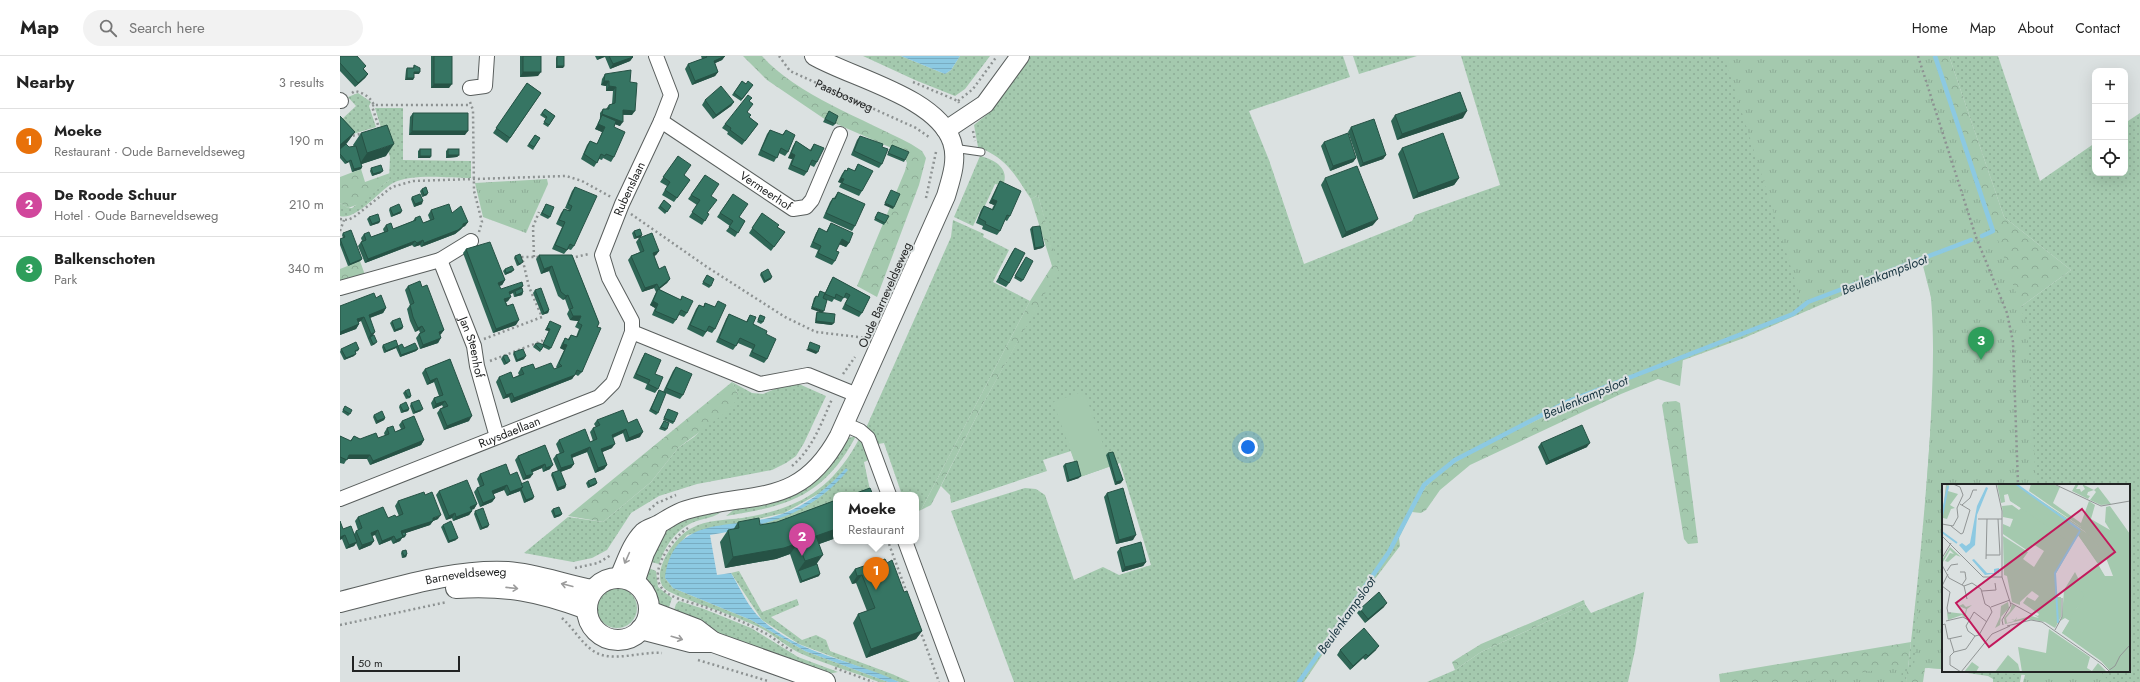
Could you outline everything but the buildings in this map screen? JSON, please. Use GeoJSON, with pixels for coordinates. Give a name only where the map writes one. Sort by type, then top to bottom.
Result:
{"type":"FeatureCollection","features":[{"type":"Feature","properties":{"kind":"main road","name":"Barneveldseweg"},"geometry":{"type":"LineString","coordinates":[[340,602],[445,577],[484,572],[522,574],[592,590]]}},
{"type":"Feature","properties":{"kind":"main road"},"geometry":{"type":"LineString","coordinates":[[606,580],[627,580],[644,592],[649,610],[641,629],[636,634],[623,640],[602,636],[592,627],[586,609],[592,590],[606,580]]}},
{"type":"Feature","properties":{"kind":"main road","name":"Barneveldseweg"},"geometry":{"type":"LineString","coordinates":[[340,611],[429,590],[478,586],[520,589],[586,609]]}},
{"type":"Feature","properties":{"kind":"main road"},"geometry":{"type":"LineString","coordinates":[[649,610],[696,629],[713,642]]}},
{"type":"Feature","properties":{"kind":"main road"},"geometry":{"type":"LineString","coordinates":[[641,629],[691,642],[713,642],[826,674]]}},
{"type":"Feature","properties":{"kind":"street"},"geometry":{"type":"LineString","coordinates":[[470,88],[485,86],[487,56]]}},
{"type":"Feature","properties":{"kind":"street","name":"Rubenslaan"},"geometry":{"type":"LineString","coordinates":[[602,255],[622,204],[661,121],[671,95],[656,56]]}},
{"type":"Feature","properties":{"kind":"street","name":"Paasbosweg"},"geometry":{"type":"LineString","coordinates":[[814,56],[928,110],[939,135]]}},
{"type":"Feature","properties":{"kind":"street"},"geometry":{"type":"LineString","coordinates":[[939,135],[985,104],[1020,56]]}},
{"type":"Feature","properties":{"kind":"street","name":"Vermeerhof"},"geometry":{"type":"LineString","coordinates":[[661,121],[793,208],[806,207],[812,200],[840,134]]}},
{"type":"Feature","properties":{"kind":"street","name":"Oude Barneveldseweg"},"geometry":{"type":"LineString","coordinates":[[627,580],[644,553],[659,524],[685,510],[765,496],[800,481],[822,461],[832,448],[946,196],[952,177],[954,161],[944,148],[939,135]]}},
{"type":"Feature","properties":{"kind":"street"},"geometry":{"type":"LineString","coordinates":[[340,288],[440,260],[471,241]]}},
{"type":"Feature","properties":{"kind":"street"},"geometry":{"type":"LineString","coordinates":[[602,255],[609,278],[632,326],[760,384],[808,375],[857,395]]}},
{"type":"Feature","properties":{"kind":"street","name":"Jan Steenhof"},"geometry":{"type":"LineString","coordinates":[[440,260],[473,343],[477,366],[497,437]]}},
{"type":"Feature","properties":{"kind":"street","name":"Ruysdaellaan"},"geometry":{"type":"LineString","coordinates":[[340,499],[599,397],[613,383],[632,326]]}},
{"type":"Feature","properties":{"kind":"street"},"geometry":{"type":"LineString","coordinates":[[844,424],[860,431],[868,438],[873,446],[888,492]]}},
{"type":"Feature","properties":{"kind":"street"},"geometry":{"type":"LineString","coordinates":[[906,544],[957,682]]}},
{"type":"Feature","properties":{"kind":"lane"},"geometry":{"type":"LineString","coordinates":[[944,148],[981,152]]}},
{"type":"Feature","properties":{"kind":"path","name":"Paasbosweg"},"geometry":{"type":"LineString","coordinates":[[779,56],[790,72],[916,128],[939,135]]}},
{"type":"Feature","properties":{"kind":"path"},"geometry":{"type":"LineString","coordinates":[[939,93],[958,101],[973,89],[997,56]]}},
{"type":"Feature","properties":{"kind":"path"},"geometry":{"type":"LineString","coordinates":[[1918,56],[1976,237],[2007,313],[2013,342],[2018,484]]}},
{"type":"Feature","properties":{"kind":"path"},"geometry":{"type":"LineString","coordinates":[[470,88],[470,105],[474,110],[474,192],[482,222],[480,231],[471,241]]}},
{"type":"Feature","properties":{"kind":"path"},"geometry":{"type":"LineString","coordinates":[[340,101],[354,91],[362,93],[371,99],[374,105],[372,106],[378,128],[348,138],[344,133]]}},
{"type":"Feature","properties":{"kind":"path"},"geometry":{"type":"LineString","coordinates":[[374,105],[470,105]]}},
{"type":"Feature","properties":{"kind":"path"},"geometry":{"type":"LineString","coordinates":[[926,200],[936,161],[944,148]]}},
{"type":"Feature","properties":{"kind":"path"},"geometry":{"type":"LineString","coordinates":[[534,257],[533,227],[539,212]]}},
{"type":"Feature","properties":{"kind":"path"},"geometry":{"type":"LineString","coordinates":[[340,231],[344,220]]}},
{"type":"Feature","properties":{"kind":"path"},"geometry":{"type":"LineString","coordinates":[[564,258],[588,254],[602,255]]}},
{"type":"Feature","properties":{"kind":"path"},"geometry":{"type":"LineString","coordinates":[[473,343],[542,317],[529,287],[522,257],[541,257]]}},
{"type":"Feature","properties":{"kind":"path","name":"Oude Barneveldseweg"},"geometry":{"type":"LineString","coordinates":[[865,344],[871,330]]}},
{"type":"Feature","properties":{"kind":"path"},"geometry":{"type":"LineString","coordinates":[[477,366],[542,342],[544,337]]}},
{"type":"Feature","properties":{"kind":"path","name":"Oude Barneveldseweg"},"geometry":{"type":"LineString","coordinates":[[787,469],[801,458],[812,443],[847,366],[858,355]]}},
{"type":"Feature","properties":{"kind":"path"},"geometry":{"type":"LineString","coordinates":[[644,514],[657,504],[678,494]]}},
{"type":"Feature","properties":{"kind":"path"},"geometry":{"type":"LineString","coordinates":[[690,526],[671,543],[659,568],[658,579],[661,588],[667,593],[712,609],[761,631],[795,652]]}},
{"type":"Feature","properties":{"kind":"path"},"geometry":{"type":"LineString","coordinates":[[889,544],[909,600]]}},
{"type":"Feature","properties":{"kind":"path","name":"Barneveldseweg"},"geometry":{"type":"LineString","coordinates":[[340,625],[455,600]]}},
{"type":"Feature","properties":{"kind":"path"},"geometry":{"type":"LineString","coordinates":[[919,628],[938,682]]}},
{"type":"Feature","properties":{"kind":"path"},"geometry":{"type":"LineString","coordinates":[[657,653],[669,654]]}},
{"type":"Feature","properties":{"kind":"path"},"geometry":{"type":"LineString","coordinates":[[693,659],[770,682]]}},
{"type":"Feature","properties":{"kind":"path"},"geometry":{"type":"LineString","coordinates":[[826,674],[872,682]]}},
{"type":"Feature","properties":{"kind":"green space"},"geometry":{"type":"Polygon","coordinates":[[[743,56],[762,56],[793,83],[832,105],[911,144],[922,151],[926,158],[919,185],[877,297],[857,286],[905,171],[907,163],[903,153],[823,118],[767,80],[743,56]]]}},
{"type":"Feature","properties":{"kind":"green space"},"geometry":{"type":"Polygon","coordinates":[[[863,56],[901,56],[945,74],[951,70],[960,56],[990,56],[965,89],[955,96],[915,80],[863,56]]]}},
{"type":"Feature","properties":{"kind":"green space"},"geometry":{"type":"Polygon","coordinates":[[[1027,56],[1343,56],[1350,77],[1249,111],[1269,160],[1304,264],[1412,221],[1415,215],[1500,185],[1461,56],[1931,56],[1943,484],[1942,669],[1908,669],[1906,682],[1814,682],[1908,668],[1918,581],[1931,414],[1933,329],[1927,265],[1904,269],[1744,338],[1596,392],[1476,449],[1435,476],[1420,495],[1399,538],[1400,546],[1365,592],[1304,682],[1014,682],[951,511],[1025,488],[1036,489],[1045,495],[1074,580],[1103,567],[1119,575],[1151,565],[1120,463],[1080,477],[1071,451],[1043,460],[1047,471],[951,503],[950,495],[941,486],[986,398],[1058,269],[1038,195],[1031,199],[1015,175],[1003,162],[997,157],[978,147],[974,125],[990,112],[1027,56]]]}},
{"type":"Feature","properties":{"kind":"green space"},"geometry":{"type":"Polygon","coordinates":[[[1353,56],[1417,56],[1359,74],[1353,56]]]}},
{"type":"Feature","properties":{"kind":"green space"},"geometry":{"type":"Polygon","coordinates":[[[1724,56],[1936,56],[2027,326],[2036,484],[1942,484],[1942,669],[1914,667],[1933,394],[1933,305],[1922,262],[1852,288],[1804,309],[1724,56]]]}},
{"type":"Feature","properties":{"kind":"green space"},"geometry":{"type":"Polygon","coordinates":[[[1931,56],[1949,56],[2004,217],[2071,270],[2019,308],[1931,56]]]}},
{"type":"Feature","properties":{"kind":"green space"},"geometry":{"type":"Polygon","coordinates":[[[1949,56],[1998,56],[2040,181],[2092,145],[2092,176],[2128,176],[2128,121],[2140,113],[2140,682],[2025,682],[2028,672],[2130,672],[2130,484],[2035,484],[2019,308],[2071,270],[2004,217],[1949,56]]]}},
{"type":"Feature","properties":{"kind":"green space"},"geometry":{"type":"Polygon","coordinates":[[[358,93],[371,102],[369,106],[376,127],[353,134],[340,121],[356,106],[348,97],[358,93]]]}},
{"type":"Feature","properties":{"kind":"green space"},"geometry":{"type":"Polygon","coordinates":[[[375,108],[403,108],[403,160],[471,161],[471,178],[420,177],[401,180],[387,187],[360,210],[353,214],[340,216],[340,203],[348,208],[352,208],[389,180],[390,157],[375,108]]]}},
{"type":"Feature","properties":{"kind":"green space"},"geometry":{"type":"Polygon","coordinates":[[[980,156],[991,160],[1000,166],[1005,175],[1005,180],[1003,186],[995,184],[983,210],[981,209],[973,226],[954,217],[980,156]]]}},
{"type":"Feature","properties":{"kind":"green space"},"geometry":{"type":"Polygon","coordinates":[[[361,169],[365,182],[390,173],[389,180],[359,204],[348,208],[340,203],[340,177],[361,169]]]}},
{"type":"Feature","properties":{"kind":"green space"},"geometry":{"type":"Polygon","coordinates":[[[547,179],[548,184],[526,233],[483,217],[475,183],[547,179]]]}},
{"type":"Feature","properties":{"kind":"green space"},"geometry":{"type":"Polygon","coordinates":[[[1038,195],[1059,269],[986,398],[931,505],[921,510],[1030,301],[1052,266],[1031,199],[1038,195]]]}},
{"type":"Feature","properties":{"kind":"green space"},"geometry":{"type":"Polygon","coordinates":[[[953,220],[984,234],[983,237],[1009,250],[993,282],[1030,301],[921,510],[919,511],[919,492],[901,492],[884,443],[878,444],[866,428],[951,237],[953,220]]]}},
{"type":"Feature","properties":{"kind":"green space"},"geometry":{"type":"Polygon","coordinates":[[[360,261],[365,275],[340,281],[340,269],[360,261]]]}},
{"type":"Feature","properties":{"kind":"green space"},"geometry":{"type":"Polygon","coordinates":[[[1683,359],[1680,386],[1658,379],[1621,394],[1470,465],[1440,490],[1426,510],[1421,513],[1412,512],[1420,495],[1435,476],[1476,449],[1596,392],[1683,359]]]}},
{"type":"Feature","properties":{"kind":"green space"},"geometry":{"type":"Polygon","coordinates":[[[732,382],[752,393],[763,394],[787,384],[799,384],[826,396],[804,443],[796,456],[772,470],[697,484],[659,496],[631,513],[607,550],[592,558],[573,562],[524,553],[568,517],[603,522],[651,482],[678,448],[694,437],[738,394],[732,382]]]}},
{"type":"Feature","properties":{"kind":"green space"},"geometry":{"type":"Polygon","coordinates":[[[732,382],[738,394],[736,401],[725,413],[678,448],[651,482],[603,522],[568,516],[732,382]]]}},
{"type":"Feature","properties":{"kind":"green space"},"geometry":{"type":"Polygon","coordinates":[[[1084,391],[1111,466],[1080,477],[1053,402],[1084,391]]]}},
{"type":"Feature","properties":{"kind":"green space"},"geometry":{"type":"Polygon","coordinates":[[[1676,401],[1680,403],[1698,543],[1688,544],[1684,539],[1662,405],[1664,402],[1676,401]]]}},
{"type":"Feature","properties":{"kind":"green space"},"geometry":{"type":"Polygon","coordinates":[[[856,436],[844,456],[831,472],[803,495],[768,508],[726,516],[736,508],[757,505],[848,438],[856,436]]]}},
{"type":"Feature","properties":{"kind":"green space"},"geometry":{"type":"Polygon","coordinates":[[[860,439],[871,459],[864,462],[870,490],[864,492],[833,492],[833,503],[763,528],[743,527],[774,519],[801,509],[813,502],[836,483],[847,470],[820,493],[784,513],[687,535],[674,552],[665,578],[673,588],[751,620],[805,651],[888,682],[879,682],[802,654],[759,627],[688,600],[669,591],[664,588],[661,581],[660,573],[662,564],[672,546],[679,538],[692,528],[703,523],[762,514],[797,502],[825,484],[849,457],[860,439]]]}},
{"type":"Feature","properties":{"kind":"green space"},"geometry":{"type":"Polygon","coordinates":[[[725,509],[718,514],[692,523],[679,531],[669,543],[659,564],[647,561],[654,547],[665,532],[681,522],[725,509]]]}},
{"type":"Feature","properties":{"kind":"green space"},"geometry":{"type":"Polygon","coordinates":[[[646,567],[656,571],[658,587],[672,598],[667,614],[654,599],[651,593],[647,580],[646,567]]]}},
{"type":"Feature","properties":{"kind":"green space"},"geometry":{"type":"Polygon","coordinates":[[[739,571],[762,612],[797,599],[799,605],[771,617],[802,640],[816,635],[826,640],[830,651],[910,682],[899,682],[799,644],[762,620],[731,573],[739,571]]]}},
{"type":"Feature","properties":{"kind":"green space"},"geometry":{"type":"Polygon","coordinates":[[[621,588],[628,591],[634,597],[637,608],[636,616],[628,625],[621,628],[613,628],[606,625],[598,616],[597,604],[600,597],[609,589],[621,588]]]}},
{"type":"Feature","properties":{"kind":"green space"},"geometry":{"type":"Polygon","coordinates":[[[1644,592],[1635,650],[1628,682],[1427,682],[1455,670],[1481,652],[1585,604],[1591,613],[1644,592]]]}},
{"type":"Feature","properties":{"kind":"green space"},"geometry":{"type":"Polygon","coordinates":[[[1584,600],[1585,604],[1481,652],[1455,670],[1452,662],[1481,644],[1584,600]]]}},
{"type":"Feature","properties":{"kind":"green space"},"geometry":{"type":"Polygon","coordinates":[[[679,601],[704,609],[751,628],[798,657],[838,672],[828,674],[672,616],[676,604],[679,601]]]}},
{"type":"Feature","properties":{"kind":"green space"},"geometry":{"type":"Polygon","coordinates":[[[1911,642],[1908,668],[1925,668],[1923,682],[1906,682],[1907,669],[1814,682],[1720,682],[1719,674],[1911,642]]]}},
{"type":"Feature","properties":{"kind":"green space"},"geometry":{"type":"Polygon","coordinates":[[[1902,666],[1901,682],[1802,682],[1902,666]]]}},
{"type":"Feature","properties":{"kind":"green space"},"geometry":{"type":"Polygon","coordinates":[[[1961,672],[2022,672],[2020,682],[1993,682],[1993,679],[1988,676],[1961,672]]]}},
{"type":"Feature","properties":{"kind":"green space"},"geometry":{"type":"Polygon","coordinates":[[[1985,672],[2101,672],[2110,682],[2023,682],[2025,675],[1985,672]]]}},
{"type":"Feature","properties":{"kind":"water"},"geometry":{"type":"Polygon","coordinates":[[[901,56],[960,56],[951,70],[945,74],[901,56]]]}},
{"type":"Feature","properties":{"kind":"water"},"geometry":{"type":"Polygon","coordinates":[[[846,468],[848,470],[833,486],[818,498],[786,516],[750,527],[710,535],[717,575],[731,573],[756,614],[776,631],[792,641],[809,649],[882,674],[899,682],[888,682],[805,651],[751,620],[673,588],[665,578],[670,558],[680,543],[692,534],[707,528],[759,520],[787,512],[806,503],[831,484],[846,468]]]}},
{"type":"Feature","properties":{"kind":"waterway","name":"Beulenkampsloot"},"geometry":{"type":"LineString","coordinates":[[1935,56],[1993,231],[1982,236]]}},
{"type":"Feature","properties":{"kind":"waterway","name":"Beulenkampsloot"},"geometry":{"type":"LineString","coordinates":[[1299,682],[1389,552],[1424,485],[1455,460],[1569,401],[1793,314],[1808,302],[1971,240]]}},
{"type":"Feature","properties":{"kind":"place","name":"Balkenschoten"},"geometry":{"type":"Point","coordinates":[1981,360]}},
{"type":"Feature","properties":{"kind":"place","name":"De Roode Schuur"},"geometry":{"type":"Point","coordinates":[802,556]}},
{"type":"Feature","properties":{"kind":"place","name":"Moeke"},"geometry":{"type":"Point","coordinates":[876,590]}}]}
